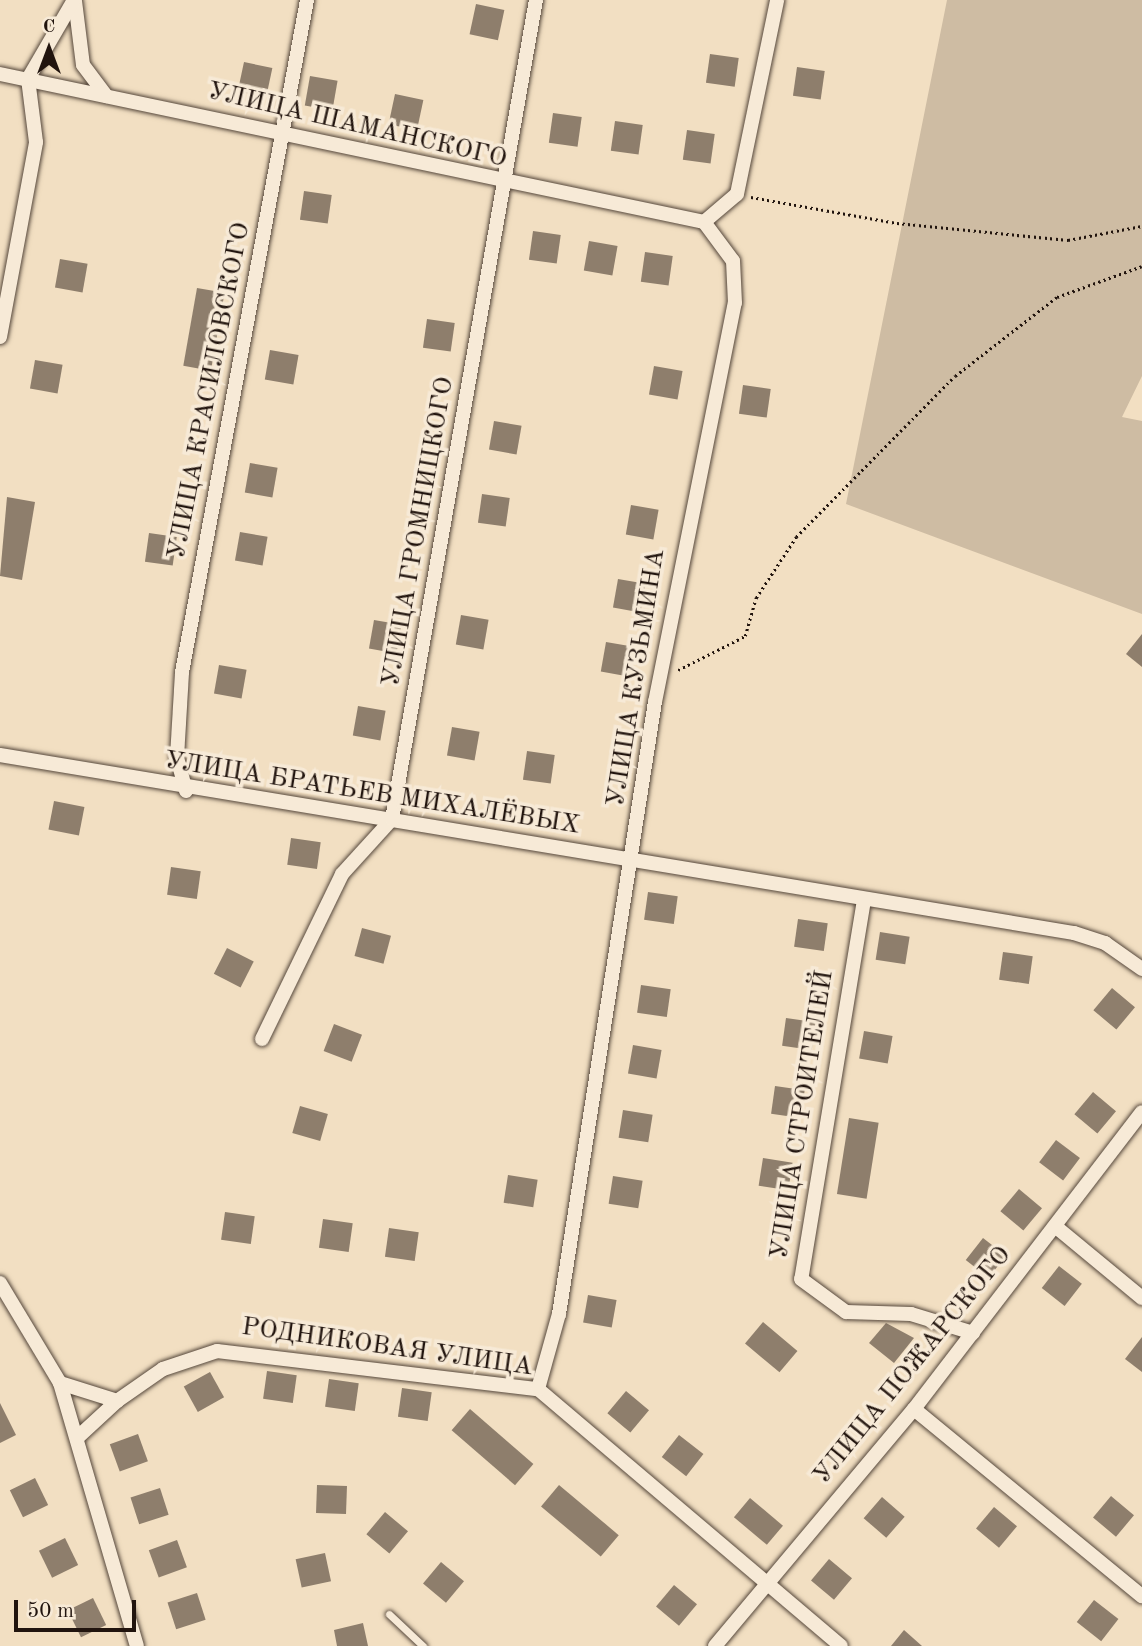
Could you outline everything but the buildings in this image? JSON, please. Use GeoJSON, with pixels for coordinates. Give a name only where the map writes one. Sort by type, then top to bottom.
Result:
{"type":"FeatureCollection","features":[{"type":"Feature","properties":{"kind":"street"},"geometry":{"type":"LineString","coordinates":[[0,337],[36,142],[28,79],[74,0]]}},
{"type":"Feature","properties":{"kind":"street"},"geometry":{"type":"LineString","coordinates":[[74,0],[83,65],[106,96]]}},
{"type":"Feature","properties":{"kind":"street","name":"УЛИЦА КРАСИЛОВСКОГО"},"geometry":{"type":"LineString","coordinates":[[186,791],[177,757],[181,672],[307,0]]}},
{"type":"Feature","properties":{"kind":"street","name":"УЛИЦА ГРОМНИЦКОГО"},"geometry":{"type":"LineString","coordinates":[[392,819],[507,184],[536,0]]}},
{"type":"Feature","properties":{"kind":"street"},"geometry":{"type":"LineString","coordinates":[[704,222],[737,194],[777,0]]}},
{"type":"Feature","properties":{"kind":"street","name":"УЛИЦА ШАМАНСКОГО"},"geometry":{"type":"LineString","coordinates":[[0,74],[507,184],[704,222]]}},
{"type":"Feature","properties":{"kind":"street","name":"УЛИЦА КУЗЬМИНА"},"geometry":{"type":"LineString","coordinates":[[538,1390],[559,1314],[659,680],[735,303],[733,261],[704,222]]}},
{"type":"Feature","properties":{"kind":"street","name":"УЛИЦА БРАТЬЕВ МИХАЛЁВЫХ"},"geometry":{"type":"LineString","coordinates":[[0,755],[186,791],[392,819],[863,900],[1074,933],[1105,943],[1142,969]]}},
{"type":"Feature","properties":{"kind":"street"},"geometry":{"type":"LineString","coordinates":[[262,1039],[342,874],[392,819]]}},
{"type":"Feature","properties":{"kind":"street","name":"УЛИЦА СТРОИТЕЛЕЙ"},"geometry":{"type":"LineString","coordinates":[[863,900],[801,1279],[846,1312],[911,1314],[973,1333]]}},
{"type":"Feature","properties":{"kind":"street","name":"УЛИЦА ПОЖАРСКОГО"},"geometry":{"type":"LineString","coordinates":[[715,1646],[914,1409],[1142,1112]]}},
{"type":"Feature","properties":{"kind":"street"},"geometry":{"type":"LineString","coordinates":[[1055,1226],[1142,1298]]}},
{"type":"Feature","properties":{"kind":"street"},"geometry":{"type":"LineString","coordinates":[[0,1283],[60,1383],[78,1437],[137,1646]]}},
{"type":"Feature","properties":{"kind":"street","name":"РОДНИКОВАЯ УЛИЦА"},"geometry":{"type":"LineString","coordinates":[[78,1437],[117,1401],[163,1369],[217,1350],[538,1390],[769,1582],[841,1646]]}},
{"type":"Feature","properties":{"kind":"street"},"geometry":{"type":"LineString","coordinates":[[60,1383],[117,1401]]}},
{"type":"Feature","properties":{"kind":"street"},"geometry":{"type":"LineString","coordinates":[[914,1409],[1142,1596]]}},
{"type":"Feature","properties":{"kind":"lane"},"geometry":{"type":"LineString","coordinates":[[389,1614],[423,1646]]}},
{"type":"Feature","properties":{"kind":"path"},"geometry":{"type":"LineString","coordinates":[[737,194],[897,223],[1068,240],[1142,226]]}},
{"type":"Feature","properties":{"kind":"path"},"geometry":{"type":"LineString","coordinates":[[659,680],[744,636],[756,598],[796,537],[955,376],[1057,297],[1142,266]]}},
{"type":"Feature","properties":{"kind":"shaded area"},"geometry":{"type":"Polygon","coordinates":[[[947,0],[1142,0],[1142,376],[1122,417],[1142,421],[1142,614],[846,504],[947,0]]]}}]}
